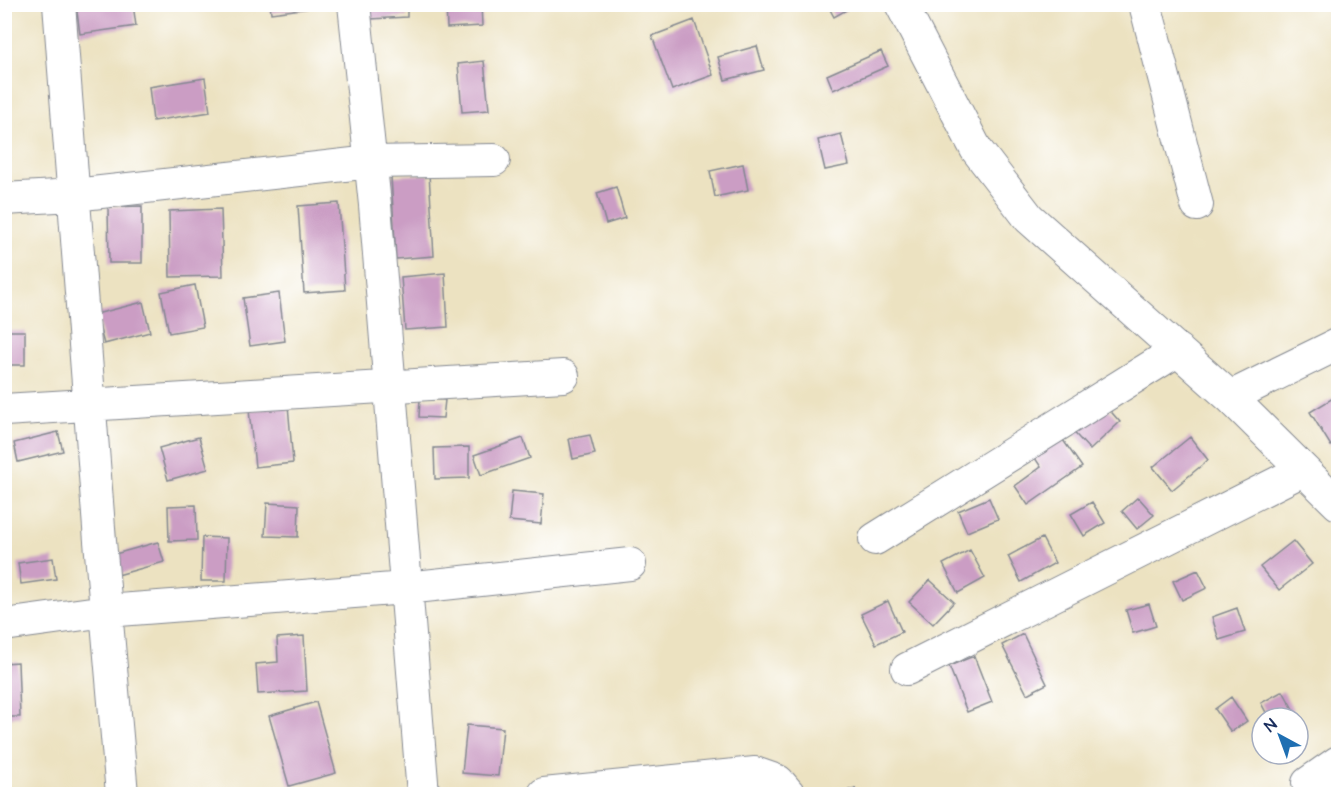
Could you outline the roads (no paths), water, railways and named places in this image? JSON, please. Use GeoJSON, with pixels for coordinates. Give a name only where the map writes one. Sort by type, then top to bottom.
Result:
{"type":"FeatureCollection","features":[{"type":"Feature","properties":{"kind":"street"},"geometry":{"type":"LineString","coordinates":[[59,4],[89,404],[122,795]]}},
{"type":"Feature","properties":{"kind":"street"},"geometry":{"type":"LineString","coordinates":[[354,4],[371,162],[423,795]]}},
{"type":"Feature","properties":{"kind":"street"},"geometry":{"type":"LineString","coordinates":[[901,4],[976,149],[1029,218],[1230,397],[1338,504]]}},
{"type":"Feature","properties":{"kind":"street"},"geometry":{"type":"LineString","coordinates":[[1145,4],[1197,205]]}},
{"type":"Feature","properties":{"kind":"street"},"geometry":{"type":"LineString","coordinates":[[4,199],[74,195],[371,162],[494,160]]}},
{"type":"Feature","properties":{"kind":"street"},"geometry":{"type":"LineString","coordinates":[[1230,397],[1338,344]]}},
{"type":"Feature","properties":{"kind":"street"},"geometry":{"type":"LineString","coordinates":[[875,538],[1178,350]]}},
{"type":"Feature","properties":{"kind":"street"},"geometry":{"type":"LineString","coordinates":[[4,410],[563,375]]}},
{"type":"Feature","properties":{"kind":"street"},"geometry":{"type":"LineString","coordinates":[[907,669],[1303,470]]}},
{"type":"Feature","properties":{"kind":"street"},"geometry":{"type":"LineString","coordinates":[[4,625],[106,611],[406,588],[630,564]]}},
{"type":"Feature","properties":{"kind":"street"},"geometry":{"type":"LineString","coordinates":[[1308,783],[1338,762]]}},
{"type":"Feature","properties":{"kind":"street"},"geometry":{"type":"LineString","coordinates":[[544,795],[755,772],[778,781],[789,795]]}}]}
